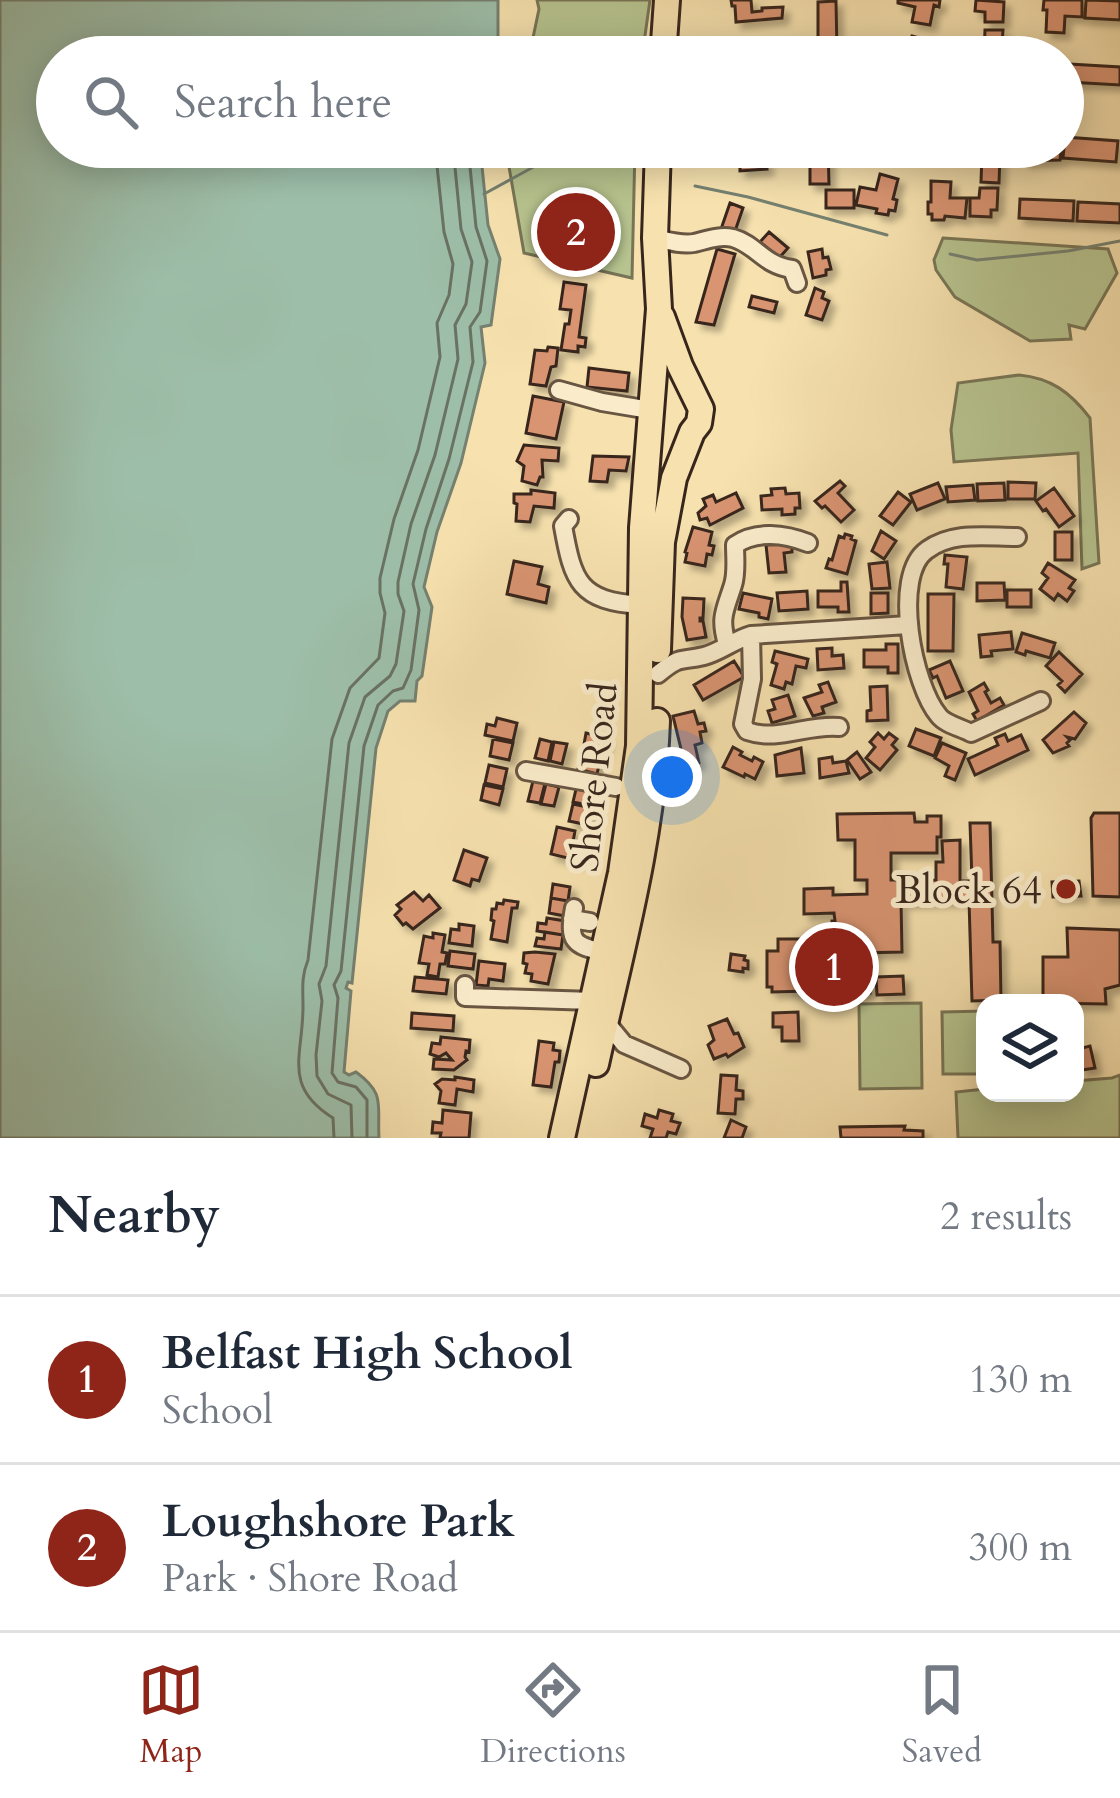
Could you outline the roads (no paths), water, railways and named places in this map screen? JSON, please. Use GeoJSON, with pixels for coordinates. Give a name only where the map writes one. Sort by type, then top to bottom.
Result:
{"type":"FeatureCollection","features":[{"type":"Feature","properties":{"kind":"highway"},"geometry":{"type":"LineString","coordinates":[[664,36],[667,0]]}},
{"type":"Feature","properties":{"kind":"highway","name":"Shore Road"},"geometry":{"type":"LineString","coordinates":[[579,1138],[598,1052],[605,952],[640,722],[641,547],[664,247],[659,168]]}},
{"type":"Feature","properties":{"kind":"highway","name":"Shore Road"},"geometry":{"type":"LineString","coordinates":[[659,309],[694,393]]}},
{"type":"Feature","properties":{"kind":"highway"},"geometry":{"type":"LineString","coordinates":[[673,386],[694,393],[701,409],[692,432],[678,438],[663,435],[652,425],[650,410],[659,391],[673,386]]}},
{"type":"Feature","properties":{"kind":"highway","name":"Shore Road"},"geometry":{"type":"LineString","coordinates":[[562,1138],[641,864],[664,657],[662,542],[674,478],[692,432]]}},
{"type":"Feature","properties":{"kind":"street"},"geometry":{"type":"LineString","coordinates":[[664,247],[731,238],[775,267],[792,269],[797,283]]}},
{"type":"Feature","properties":{"kind":"street"},"geometry":{"type":"LineString","coordinates":[[559,390],[650,410]]}},
{"type":"Feature","properties":{"kind":"street"},"geometry":{"type":"LineString","coordinates":[[560,522],[571,569],[590,594],[610,602],[641,605]]}},
{"type":"Feature","properties":{"kind":"street"},"geometry":{"type":"LineString","coordinates":[[727,644],[721,625],[735,580],[735,545],[744,538],[769,535],[808,542]]}},
{"type":"Feature","properties":{"kind":"street"},"geometry":{"type":"LineString","coordinates":[[1017,537],[948,537],[922,552],[912,566],[908,626],[922,682],[940,718],[971,733],[1020,700],[1041,701]]}},
{"type":"Feature","properties":{"kind":"street"},"geometry":{"type":"LineString","coordinates":[[664,657],[705,656],[751,635],[908,626]]}},
{"type":"Feature","properties":{"kind":"street"},"geometry":{"type":"LineString","coordinates":[[751,635],[752,680],[743,724],[747,731],[763,736],[839,727]]}},
{"type":"Feature","properties":{"kind":"street"},"geometry":{"type":"LineString","coordinates":[[522,770],[628,787]]}},
{"type":"Feature","properties":{"kind":"street"},"geometry":{"type":"LineString","coordinates":[[579,917],[570,933],[574,940],[605,952]]}},
{"type":"Feature","properties":{"kind":"street"},"geometry":{"type":"LineString","coordinates":[[465,985],[465,998],[600,1012],[624,1044],[680,1069]]}},
{"type":"Feature","properties":{"kind":"street"},"geometry":{"type":"LineString","coordinates":[[598,1052],[624,1044]]}},
{"type":"Feature","properties":{"kind":"water"},"geometry":{"type":"Polygon","coordinates":[[[0,0],[498,0],[498,36],[36,36],[36,168],[482,168],[488,225],[500,259],[491,325],[481,327],[485,363],[424,587],[432,607],[422,676],[415,701],[400,701],[388,711],[376,748],[352,983],[346,988],[351,991],[344,1072],[356,1072],[376,1094],[379,1138],[0,1138],[0,0]]]}},
{"type":"Feature","properties":{"kind":"waterway"},"geometry":{"type":"LineString","coordinates":[[484,194],[532,168]]}},
{"type":"Feature","properties":{"kind":"waterway"},"geometry":{"type":"LineString","coordinates":[[695,186],[887,235]]}},
{"type":"Feature","properties":{"kind":"waterway"},"geometry":{"type":"LineString","coordinates":[[950,254],[977,260],[1120,241]]}},
{"type":"Feature","properties":{"kind":"place","name":"Loughshore Park"},"geometry":{"type":"Point","coordinates":[576,232]}},
{"type":"Feature","properties":{"kind":"place","name":"Block 64"},"geometry":{"type":"Point","coordinates":[1066,889]}},
{"type":"Feature","properties":{"kind":"place","name":"Belfast High School"},"geometry":{"type":"Point","coordinates":[834,967]}}]}
